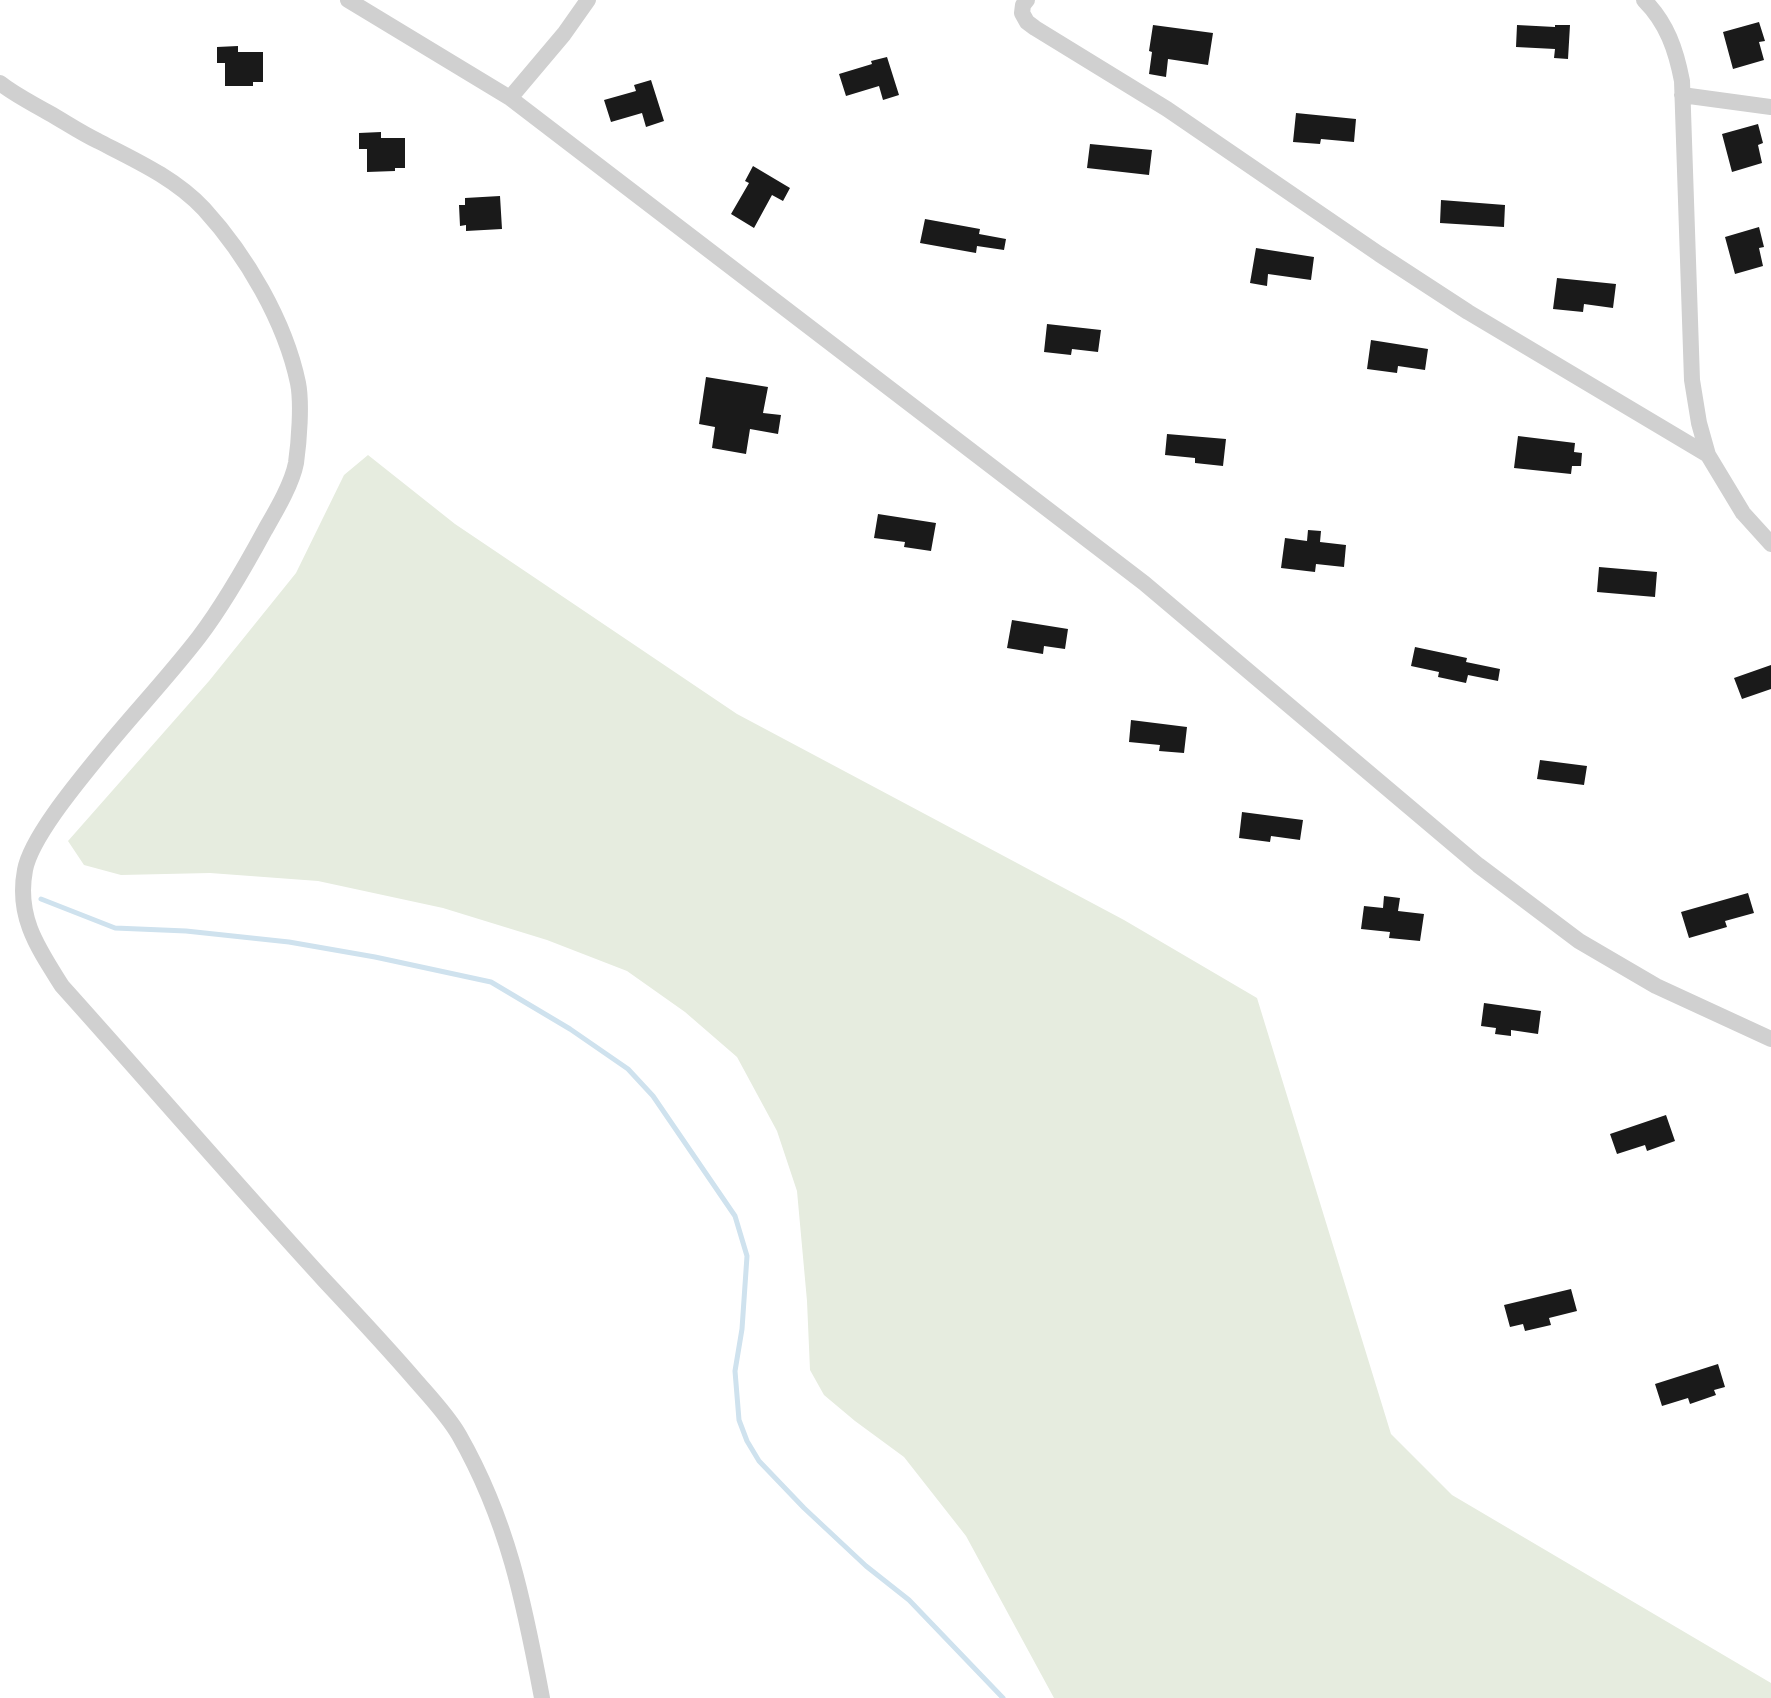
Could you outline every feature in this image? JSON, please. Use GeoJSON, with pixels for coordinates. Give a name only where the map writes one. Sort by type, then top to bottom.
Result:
{"type":"FeatureCollection","features":[{"type":"Feature","properties":{"kind":"street"},"geometry":{"type":"LineString","coordinates":[[348,0],[510,98],[1144,584],[1478,865],[1580,941],[1656,986],[1771,1039]]}},
{"type":"Feature","properties":{"kind":"street"},"geometry":{"type":"LineString","coordinates":[[510,98],[564,34],[588,0]]}},
{"type":"Feature","properties":{"kind":"street"},"geometry":{"type":"LineString","coordinates":[[1027,0],[1023,5],[1022,13],[1027,22],[1035,28],[1167,109],[1468,312],[1708,455]]}},
{"type":"Feature","properties":{"kind":"street"},"geometry":{"type":"LineString","coordinates":[[1644,0],[1663,25],[1677,53],[1682,95],[1692,380],[1699,423],[1708,455],[1743,513],[1771,544]]}},
{"type":"Feature","properties":{"kind":"street"},"geometry":{"type":"LineString","coordinates":[[0,83],[82,133],[146,165],[182,189],[202,207],[229,238],[258,283],[276,319],[299,384],[300,404],[296,465],[278,507],[251,557],[199,637],[88,769],[29,852],[24,872],[26,920],[39,949],[62,986],[324,1280],[387,1347],[458,1433],[483,1482],[508,1545],[530,1633],[542,1698]]}},
{"type":"Feature","properties":{"kind":"street"},"geometry":{"type":"LineString","coordinates":[[1682,95],[1771,107]]}},
{"type":"Feature","properties":{"kind":"shaded area"},"geometry":{"type":"Polygon","coordinates":[[[368,455],[455,524],[737,714],[1124,920],[1257,998],[1391,1434],[1452,1495],[1771,1683],[1771,1698],[1054,1698],[966,1536],[904,1457],[824,1395],[810,1370],[807,1301],[797,1191],[777,1131],[737,1057],[685,1012],[627,971],[547,940],[443,908],[318,881],[210,873],[121,875],[84,865],[68,841],[209,681],[296,573],[344,475],[368,455]]]}},
{"type":"Feature","properties":{"kind":"building"},"geometry":{"type":"Polygon","coordinates":[[[1759,22],[1765,41],[1759,42],[1764,60],[1733,69],[1723,32],[1759,22]]]}},
{"type":"Feature","properties":{"kind":"building"},"geometry":{"type":"Polygon","coordinates":[[[1153,25],[1213,33],[1208,65],[1168,59],[1166,77],[1149,74],[1152,52],[1149,51],[1153,25]]]}},
{"type":"Feature","properties":{"kind":"building"},"geometry":{"type":"Polygon","coordinates":[[[1517,25],[1555,27],[1555,25],[1570,25],[1568,59],[1554,58],[1555,49],[1516,47],[1517,25]]]}},
{"type":"Feature","properties":{"kind":"building"},"geometry":{"type":"Polygon","coordinates":[[[238,46],[238,52],[263,52],[263,82],[253,82],[253,86],[225,86],[225,63],[217,63],[217,47],[238,46]]]}},
{"type":"Feature","properties":{"kind":"building"},"geometry":{"type":"Polygon","coordinates":[[[887,57],[899,95],[883,100],[879,86],[846,96],[839,74],[887,57]]]}},
{"type":"Feature","properties":{"kind":"building"},"geometry":{"type":"Polygon","coordinates":[[[651,80],[664,121],[646,127],[642,113],[611,122],[604,100],[636,91],[634,85],[651,80]]]}},
{"type":"Feature","properties":{"kind":"building"},"geometry":{"type":"Polygon","coordinates":[[[1296,113],[1356,119],[1354,142],[1321,139],[1320,144],[1293,142],[1296,113]]]}},
{"type":"Feature","properties":{"kind":"building"},"geometry":{"type":"Polygon","coordinates":[[[1758,124],[1763,143],[1758,145],[1762,163],[1732,172],[1722,134],[1758,124]]]}},
{"type":"Feature","properties":{"kind":"building"},"geometry":{"type":"Polygon","coordinates":[[[381,132],[381,138],[405,138],[405,168],[395,168],[395,171],[367,172],[367,149],[359,149],[359,133],[381,132]]]}},
{"type":"Feature","properties":{"kind":"building"},"geometry":{"type":"Polygon","coordinates":[[[1090,144],[1152,150],[1149,175],[1087,168],[1090,144]]]}},
{"type":"Feature","properties":{"kind":"building"},"geometry":{"type":"Polygon","coordinates":[[[753,166],[790,188],[783,201],[772,195],[754,228],[731,214],[749,183],[745,181],[753,166]]]}},
{"type":"Feature","properties":{"kind":"building"},"geometry":{"type":"Polygon","coordinates":[[[500,196],[502,229],[466,231],[466,225],[460,226],[459,205],[465,205],[465,198],[500,196]]]}},
{"type":"Feature","properties":{"kind":"building"},"geometry":{"type":"Polygon","coordinates":[[[1441,200],[1505,205],[1504,227],[1440,223],[1441,200]]]}},
{"type":"Feature","properties":{"kind":"building"},"geometry":{"type":"Polygon","coordinates":[[[925,219],[980,229],[979,234],[1006,239],[1004,250],[977,246],[976,253],[920,243],[925,219]]]}},
{"type":"Feature","properties":{"kind":"building"},"geometry":{"type":"Polygon","coordinates":[[[1759,227],[1764,247],[1759,248],[1763,266],[1735,274],[1725,237],[1759,227]]]}},
{"type":"Feature","properties":{"kind":"building"},"geometry":{"type":"Polygon","coordinates":[[[1256,248],[1314,257],[1311,280],[1268,274],[1267,286],[1250,283],[1256,248]]]}},
{"type":"Feature","properties":{"kind":"building"},"geometry":{"type":"Polygon","coordinates":[[[1557,278],[1616,284],[1613,308],[1584,304],[1583,312],[1553,309],[1557,278]]]}},
{"type":"Feature","properties":{"kind":"building"},"geometry":{"type":"Polygon","coordinates":[[[1047,324],[1101,330],[1098,352],[1072,349],[1071,355],[1044,352],[1047,324]]]}},
{"type":"Feature","properties":{"kind":"building"},"geometry":{"type":"Polygon","coordinates":[[[1371,340],[1428,349],[1425,370],[1398,366],[1397,373],[1367,369],[1371,340]]]}},
{"type":"Feature","properties":{"kind":"building"},"geometry":{"type":"Polygon","coordinates":[[[706,377],[768,387],[763,413],[781,415],[778,434],[750,429],[746,454],[712,448],[715,427],[699,424],[706,377]]]}},
{"type":"Feature","properties":{"kind":"building"},"geometry":{"type":"Polygon","coordinates":[[[1167,434],[1226,439],[1223,466],[1195,463],[1195,458],[1165,455],[1167,434]]]}},
{"type":"Feature","properties":{"kind":"building"},"geometry":{"type":"Polygon","coordinates":[[[1518,436],[1575,443],[1574,452],[1582,453],[1581,466],[1572,466],[1571,474],[1514,468],[1518,436]]]}},
{"type":"Feature","properties":{"kind":"building"},"geometry":{"type":"Polygon","coordinates":[[[878,514],[936,523],[931,551],[904,547],[905,542],[874,538],[878,514]]]}},
{"type":"Feature","properties":{"kind":"building"},"geometry":{"type":"Polygon","coordinates":[[[1308,530],[1321,531],[1320,542],[1346,545],[1344,567],[1316,564],[1315,572],[1281,568],[1285,538],[1307,541],[1308,530]]]}},
{"type":"Feature","properties":{"kind":"building"},"geometry":{"type":"Polygon","coordinates":[[[1599,567],[1657,572],[1655,597],[1597,592],[1599,567]]]}},
{"type":"Feature","properties":{"kind":"building"},"geometry":{"type":"Polygon","coordinates":[[[1012,620],[1068,629],[1065,649],[1044,646],[1043,654],[1007,648],[1012,620]]]}},
{"type":"Feature","properties":{"kind":"building"},"geometry":{"type":"Polygon","coordinates":[[[1415,647],[1467,658],[1466,662],[1500,669],[1498,681],[1468,675],[1466,683],[1438,677],[1439,672],[1411,666],[1415,647]]]}},
{"type":"Feature","properties":{"kind":"building"},"geometry":{"type":"Polygon","coordinates":[[[1771,665],[1771,689],[1742,699],[1734,678],[1771,665]]]}},
{"type":"Feature","properties":{"kind":"building"},"geometry":{"type":"Polygon","coordinates":[[[1131,720],[1187,727],[1184,753],[1159,751],[1160,745],[1129,742],[1131,720]]]}},
{"type":"Feature","properties":{"kind":"building"},"geometry":{"type":"Polygon","coordinates":[[[1540,760],[1587,766],[1584,785],[1537,779],[1540,760]]]}},
{"type":"Feature","properties":{"kind":"building"},"geometry":{"type":"Polygon","coordinates":[[[1242,812],[1303,820],[1300,840],[1271,836],[1270,842],[1239,838],[1242,812]]]}},
{"type":"Feature","properties":{"kind":"building"},"geometry":{"type":"Polygon","coordinates":[[[1748,893],[1754,913],[1725,921],[1727,927],[1689,938],[1681,912],[1748,893]]]}},
{"type":"Feature","properties":{"kind":"building"},"geometry":{"type":"Polygon","coordinates":[[[1384,896],[1400,898],[1398,911],[1424,914],[1420,941],[1389,938],[1390,932],[1361,929],[1364,906],[1383,908],[1384,896]]]}},
{"type":"Feature","properties":{"kind":"building"},"geometry":{"type":"Polygon","coordinates":[[[1484,1003],[1541,1011],[1538,1034],[1511,1030],[1511,1036],[1495,1034],[1496,1028],[1481,1026],[1484,1003]]]}},
{"type":"Feature","properties":{"kind":"building"},"geometry":{"type":"Polygon","coordinates":[[[1666,1115],[1675,1141],[1647,1151],[1645,1145],[1617,1154],[1610,1134],[1666,1115]]]}},
{"type":"Feature","properties":{"kind":"building"},"geometry":{"type":"Polygon","coordinates":[[[1571,1289],[1577,1311],[1549,1318],[1551,1325],[1525,1331],[1523,1324],[1510,1327],[1504,1305],[1571,1289]]]}},
{"type":"Feature","properties":{"kind":"building"},"geometry":{"type":"Polygon","coordinates":[[[1718,1364],[1725,1387],[1714,1390],[1716,1395],[1690,1404],[1688,1398],[1662,1406],[1655,1384],[1718,1364]]]}},
{"type":"Feature","properties":{"kind":"waterway"},"geometry":{"type":"LineString","coordinates":[[41,899],[115,928],[186,931],[289,942],[375,957],[491,982],[570,1029],[628,1069],[653,1096],[735,1216],[747,1256],[742,1329],[735,1371],[739,1420],[747,1441],[759,1461],[804,1508],[866,1566],[909,1600],[1003,1698]]}}]}
